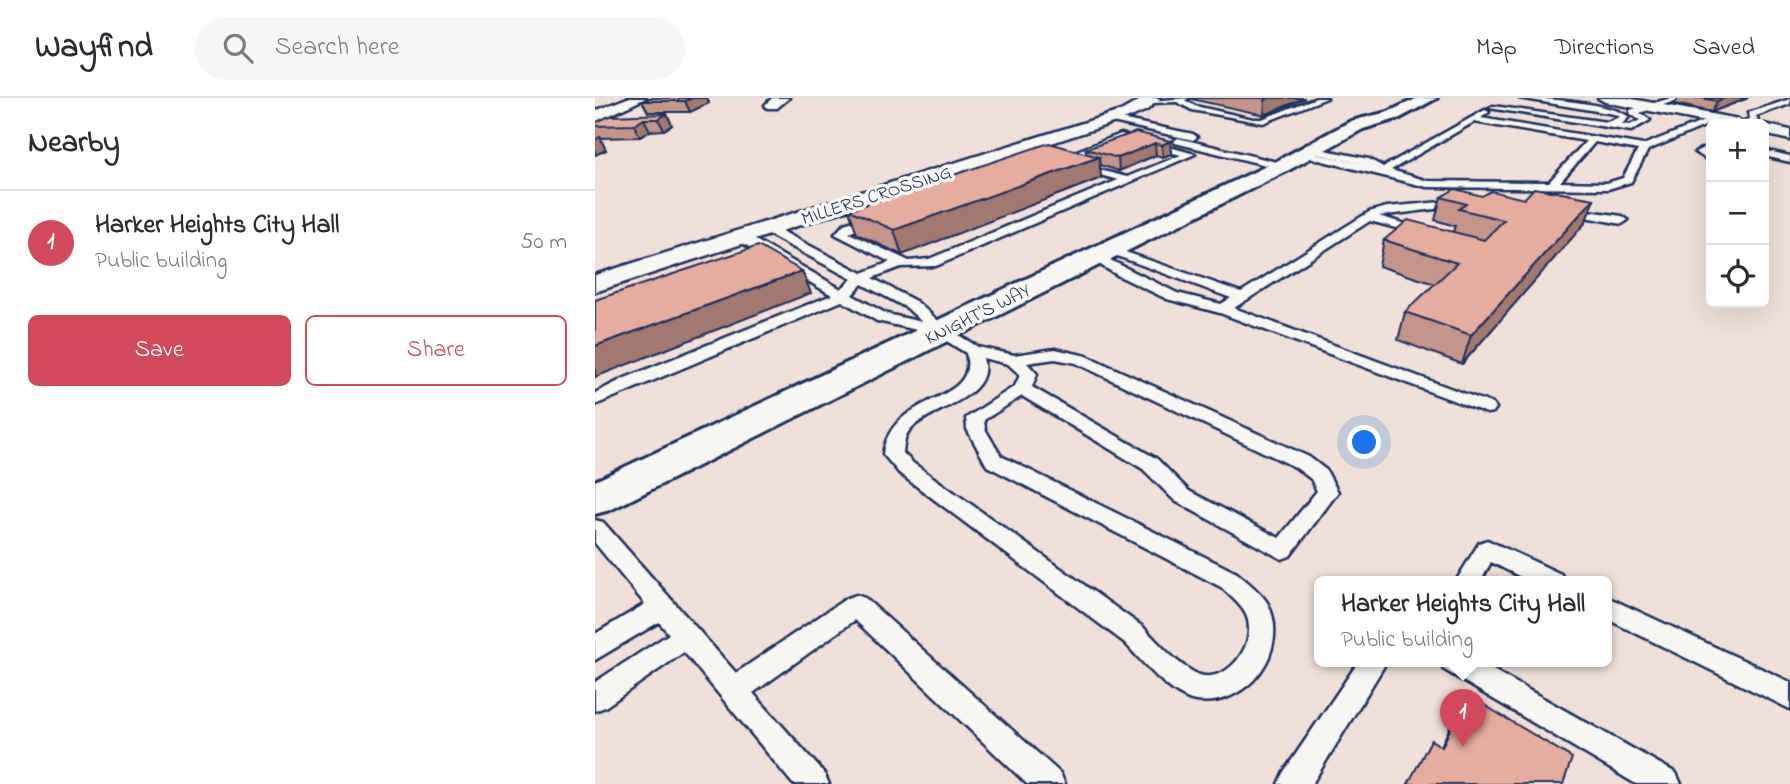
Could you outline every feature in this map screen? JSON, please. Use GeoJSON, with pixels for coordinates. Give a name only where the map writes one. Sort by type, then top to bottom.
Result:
{"type":"FeatureCollection","features":[{"type":"Feature","properties":{"kind":"main road","name":"KNIGHT'S WAY"},"geometry":{"type":"LineString","coordinates":[[1357,125],[1363,112],[1394,98]]}},
{"type":"Feature","properties":{"kind":"main road","name":"KNIGHT'S WAY"},"geometry":{"type":"LineString","coordinates":[[595,499],[1100,254],[1357,125],[1394,115],[1424,99]]}},
{"type":"Feature","properties":{"kind":"street"},"geometry":{"type":"LineString","coordinates":[[595,117],[639,98]]}},
{"type":"Feature","properties":{"kind":"street"},"geometry":{"type":"LineString","coordinates":[[1605,98],[1710,119]]}},
{"type":"Feature","properties":{"kind":"street","name":"MILLERS CROSSING"},"geometry":{"type":"LineString","coordinates":[[595,284],[844,204],[996,162],[1153,99]]}},
{"type":"Feature","properties":{"kind":"street"},"geometry":{"type":"LineString","coordinates":[[1769,131],[1790,135]]}},
{"type":"Feature","properties":{"kind":"lane"},"geometry":{"type":"LineString","coordinates":[[1153,99],[1182,99],[1192,108],[1263,121],[1323,98]]}},
{"type":"Feature","properties":{"kind":"lane"},"geometry":{"type":"LineString","coordinates":[[1383,171],[1511,98]]}},
{"type":"Feature","properties":{"kind":"lane"},"geometry":{"type":"LineString","coordinates":[[1523,98],[1615,112],[1625,117],[1618,123],[1594,125]]}},
{"type":"Feature","properties":{"kind":"lane"},"geometry":{"type":"LineString","coordinates":[[1546,98],[1633,111],[1679,98]]}},
{"type":"Feature","properties":{"kind":"lane"},"geometry":{"type":"LineString","coordinates":[[1754,119],[1751,115],[1790,101]]}},
{"type":"Feature","properties":{"kind":"lane"},"geometry":{"type":"LineString","coordinates":[[1493,108],[1594,125],[1632,128],[1646,120],[1633,111]]}},
{"type":"Feature","properties":{"kind":"lane"},"geometry":{"type":"LineString","coordinates":[[1138,141],[1217,113]]}},
{"type":"Feature","properties":{"kind":"lane"},"geometry":{"type":"LineString","coordinates":[[1474,119],[1644,148],[1706,124]]}},
{"type":"Feature","properties":{"kind":"lane"},"geometry":{"type":"LineString","coordinates":[[1105,120],[1296,157]]}},
{"type":"Feature","properties":{"kind":"lane"},"geometry":{"type":"LineString","coordinates":[[1105,120],[1154,135],[1296,157],[1366,161],[1383,171],[1427,184],[1608,186],[1627,180],[1644,148]]}},
{"type":"Feature","properties":{"kind":"lane"},"geometry":{"type":"LineString","coordinates":[[887,214],[848,227],[841,234],[900,263],[931,263],[1190,154],[1121,137],[1074,153]]}},
{"type":"Feature","properties":{"kind":"lane"},"geometry":{"type":"LineString","coordinates":[[1551,186],[1593,139]]}},
{"type":"Feature","properties":{"kind":"lane"},"geometry":{"type":"LineString","coordinates":[[1769,154],[1790,159]]}},
{"type":"Feature","properties":{"kind":"lane"},"geometry":{"type":"LineString","coordinates":[[1066,163],[1128,180]]}},
{"type":"Feature","properties":{"kind":"lane"},"geometry":{"type":"LineString","coordinates":[[1223,309],[1369,217],[1387,210],[1475,202]]}},
{"type":"Feature","properties":{"kind":"lane"},"geometry":{"type":"LineString","coordinates":[[844,204],[874,218]]}},
{"type":"Feature","properties":{"kind":"lane"},"geometry":{"type":"LineString","coordinates":[[1547,207],[1622,220]]}},
{"type":"Feature","properties":{"kind":"lane"},"geometry":{"type":"LineString","coordinates":[[1369,217],[1441,237]]}},
{"type":"Feature","properties":{"kind":"lane"},"geometry":{"type":"LineString","coordinates":[[768,229],[912,306],[940,330],[973,351],[1014,360],[1055,354],[1081,359],[1302,462],[1319,475],[1328,492],[1282,550],[1182,496],[1150,464],[1022,389]]}},
{"type":"Feature","properties":{"kind":"lane"},"geometry":{"type":"LineString","coordinates":[[741,237],[765,257],[883,318],[940,330]]}},
{"type":"Feature","properties":{"kind":"lane"},"geometry":{"type":"LineString","coordinates":[[1100,254],[1242,297]]}},
{"type":"Feature","properties":{"kind":"lane"},"geometry":{"type":"LineString","coordinates":[[1100,254],[1145,285],[1199,306],[1223,309],[1487,408]]}},
{"type":"Feature","properties":{"kind":"lane"},"geometry":{"type":"LineString","coordinates":[[595,400],[631,382],[842,296],[862,278],[900,263]]}},
{"type":"Feature","properties":{"kind":"lane"},"geometry":{"type":"LineString","coordinates":[[973,351],[980,364],[971,386],[914,417],[900,429],[893,454],[906,468],[1134,635],[1162,665],[1195,688],[1219,687],[1248,670],[1262,645],[1257,608],[1229,580],[994,461],[976,429],[975,418],[1022,389],[1029,374],[1014,360]]}},
{"type":"Feature","properties":{"kind":"lane"},"geometry":{"type":"LineString","coordinates":[[595,528],[813,784]]}},
{"type":"Feature","properties":{"kind":"lane"},"geometry":{"type":"LineString","coordinates":[[1471,576],[1487,549],[1542,576]]}},
{"type":"Feature","properties":{"kind":"lane"},"geometry":{"type":"LineString","coordinates":[[733,691],[856,605],[1049,784]]}},
{"type":"Feature","properties":{"kind":"lane"},"geometry":{"type":"LineString","coordinates":[[595,648],[662,607]]}},
{"type":"Feature","properties":{"kind":"lane"},"geometry":{"type":"LineString","coordinates":[[1612,609],[1790,696]]}},
{"type":"Feature","properties":{"kind":"lane"},"geometry":{"type":"LineString","coordinates":[[595,698],[687,636]]}},
{"type":"Feature","properties":{"kind":"lane"},"geometry":{"type":"LineString","coordinates":[[1294,784],[1370,667]]}},
{"type":"Feature","properties":{"kind":"lane"},"geometry":{"type":"LineString","coordinates":[[1462,667],[1665,784]]}},
{"type":"Feature","properties":{"kind":"building"},"geometry":{"type":"Polygon","coordinates":[[[650,98],[692,98],[685,101],[642,101],[650,98]]]}},
{"type":"Feature","properties":{"kind":"building"},"geometry":{"type":"Polygon","coordinates":[[[1701,98],[1725,98],[1717,101],[1701,98]]]}},
{"type":"Feature","properties":{"kind":"building"},"geometry":{"type":"Polygon","coordinates":[[[667,114],[658,119],[644,119],[634,125],[595,126],[595,123],[609,116],[667,114]]]}},
{"type":"Feature","properties":{"kind":"building"},"geometry":{"type":"Polygon","coordinates":[[[1136,132],[1170,141],[1162,145],[1155,143],[1118,158],[1086,149],[1136,132]]]}},
{"type":"Feature","properties":{"kind":"building"},"geometry":{"type":"Polygon","coordinates":[[[1049,143],[1099,157],[894,230],[849,210],[1049,143]]]}},
{"type":"Feature","properties":{"kind":"building"},"geometry":{"type":"Polygon","coordinates":[[[1534,188],[1594,199],[1471,335],[1405,312],[1457,263],[1384,240],[1408,220],[1484,240],[1504,220],[1459,209],[1466,204],[1441,197],[1455,189],[1482,196],[1491,191],[1524,199],[1534,188]]]}},
{"type":"Feature","properties":{"kind":"building"},"geometry":{"type":"Polygon","coordinates":[[[758,246],[802,271],[595,346],[595,300],[758,246]]]}},
{"type":"Feature","properties":{"kind":"building"},"geometry":{"type":"Polygon","coordinates":[[[1466,694],[1572,758],[1563,784],[1408,784],[1431,740],[1442,747],[1466,694]]]}},
{"type":"Feature","properties":{"kind":"place","name":"Harker Heights City Hall"},"geometry":{"type":"Point","coordinates":[1463,747]}}]}
